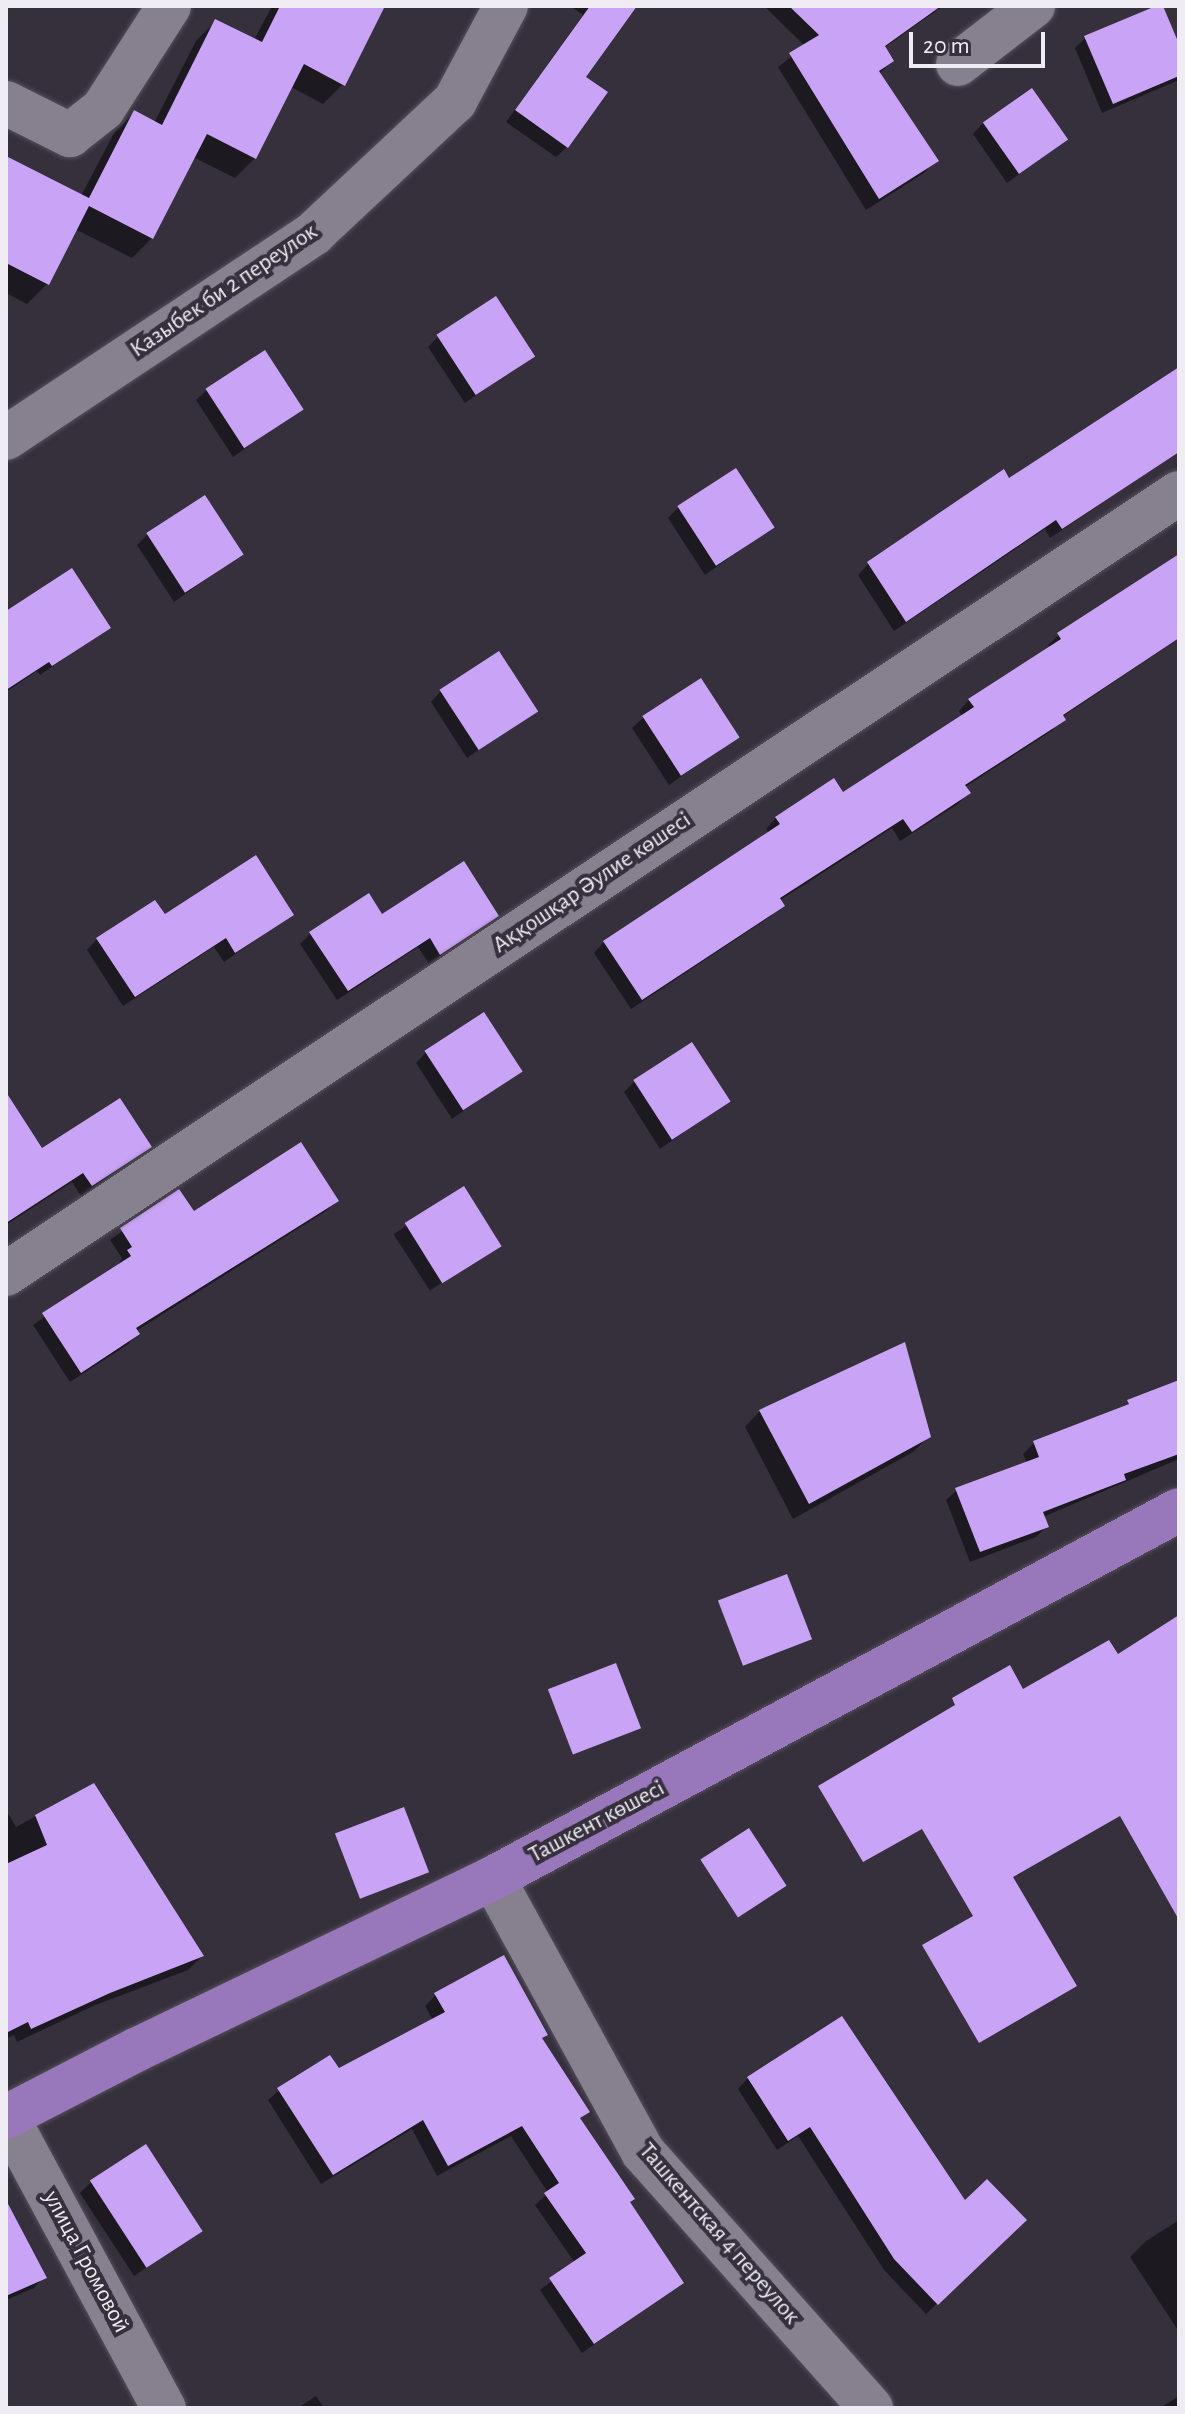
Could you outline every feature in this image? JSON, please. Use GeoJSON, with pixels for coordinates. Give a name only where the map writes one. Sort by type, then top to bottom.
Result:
{"type":"FeatureCollection","features":[{"type":"Feature","properties":{"kind":"main road","name":"Ташкент көшесі"},"geometry":{"type":"LineString","coordinates":[[7,2117],[138,2049],[493,1878],[1179,1510]]}},
{"type":"Feature","properties":{"kind":"street"},"geometry":{"type":"LineString","coordinates":[[6,103],[70,135],[103,109],[169,6]]}},
{"type":"Feature","properties":{"kind":"street","name":"Казыбек би 2 переулок"},"geometry":{"type":"LineString","coordinates":[[6,438],[314,233],[455,101],[506,6]]}},
{"type":"Feature","properties":{"kind":"street"},"geometry":{"type":"LineString","coordinates":[[958,64],[1033,6]]}},
{"type":"Feature","properties":{"kind":"street","name":"Аққошқар Әулие көшесі"},"geometry":{"type":"LineString","coordinates":[[6,1274],[1179,493]]}},
{"type":"Feature","properties":{"kind":"street","name":"Ташкентская 4 переулок"},"geometry":{"type":"LineString","coordinates":[[493,1878],[643,2152],[871,2408]]}},
{"type":"Feature","properties":{"kind":"street","name":"улица Громовой"},"geometry":{"type":"LineString","coordinates":[[7,2117],[164,2408]]}},
{"type":"Feature","properties":{"kind":"building"},"geometry":{"type":"Polygon","coordinates":[[[280,6],[385,6],[345,86],[304,64],[256,159],[207,134],[153,239],[89,206],[49,285],[6,263],[6,156],[89,198],[134,110],[162,125],[215,19],[262,42],[280,6]]]}},
{"type":"Feature","properties":{"kind":"building"},"geometry":{"type":"Polygon","coordinates":[[[590,6],[637,6],[586,77],[608,92],[568,148],[515,110],[590,6]]]}},
{"type":"Feature","properties":{"kind":"building"},"geometry":{"type":"Polygon","coordinates":[[[789,6],[941,6],[885,46],[894,61],[879,71],[939,161],[879,199],[789,53],[819,35],[789,6]]]}},
{"type":"Feature","properties":{"kind":"building"},"geometry":{"type":"Polygon","coordinates":[[[1156,6],[1163,6],[1179,44],[1179,76],[1113,104],[1084,36],[1156,6]]]}},
{"type":"Feature","properties":{"kind":"building"},"geometry":{"type":"Polygon","coordinates":[[[1032,88],[1068,140],[1019,174],[983,122],[1032,88]]]}},
{"type":"Feature","properties":{"kind":"building"},"geometry":{"type":"Polygon","coordinates":[[[496,296],[535,356],[476,395],[436,335],[496,296]]]}},
{"type":"Feature","properties":{"kind":"building"},"geometry":{"type":"Polygon","coordinates":[[[265,350],[304,410],[244,448],[205,389],[265,350]]]}},
{"type":"Feature","properties":{"kind":"building"},"geometry":{"type":"Polygon","coordinates":[[[1179,367],[1179,452],[1062,529],[1056,520],[906,622],[867,562],[1004,469],[1009,478],[1179,367]]]}},
{"type":"Feature","properties":{"kind":"building"},"geometry":{"type":"Polygon","coordinates":[[[736,468],[775,528],[716,566],[677,506],[736,468]]]}},
{"type":"Feature","properties":{"kind":"building"},"geometry":{"type":"Polygon","coordinates":[[[205,495],[244,555],[185,593],[146,533],[205,495]]]}},
{"type":"Feature","properties":{"kind":"building"},"geometry":{"type":"Polygon","coordinates":[[[1179,554],[1179,638],[1063,715],[1066,720],[965,785],[971,793],[912,832],[903,819],[780,898],[785,906],[642,1000],[603,941],[780,824],[775,817],[834,778],[843,792],[974,707],[968,699],[1061,639],[1057,633],[1179,554]]]}},
{"type":"Feature","properties":{"kind":"building"},"geometry":{"type":"Polygon","coordinates":[[[72,568],[111,628],[52,666],[49,662],[6,690],[6,611],[72,568]]]}},
{"type":"Feature","properties":{"kind":"building"},"geometry":{"type":"Polygon","coordinates":[[[499,651],[538,711],[479,750],[439,690],[499,651]]]}},
{"type":"Feature","properties":{"kind":"building"},"geometry":{"type":"Polygon","coordinates":[[[701,678],[740,738],[681,776],[642,716],[701,678]]]}},
{"type":"Feature","properties":{"kind":"building"},"geometry":{"type":"Polygon","coordinates":[[[256,855],[294,915],[235,953],[226,938],[135,997],[96,938],[155,900],[165,914],[256,855]]]}},
{"type":"Feature","properties":{"kind":"building"},"geometry":{"type":"Polygon","coordinates":[[[464,861],[499,916],[440,955],[430,938],[348,991],[309,932],[369,893],[382,914],[464,861]]]}},
{"type":"Feature","properties":{"kind":"building"},"geometry":{"type":"Polygon","coordinates":[[[484,1012],[523,1072],[463,1110],[424,1051],[484,1012]]]}},
{"type":"Feature","properties":{"kind":"building"},"geometry":{"type":"Polygon","coordinates":[[[692,1042],[731,1102],[672,1140],[633,1080],[692,1042]]]}},
{"type":"Feature","properties":{"kind":"building"},"geometry":{"type":"Polygon","coordinates":[[[6,1092],[42,1148],[120,1098],[152,1147],[92,1186],[83,1173],[6,1223],[6,1092]]]}},
{"type":"Feature","properties":{"kind":"building"},"geometry":{"type":"Polygon","coordinates":[[[301,1142],[339,1201],[136,1328],[140,1334],[81,1373],[42,1313],[131,1256],[127,1250],[132,1247],[120,1228],[179,1189],[194,1211],[301,1142]]]}},
{"type":"Feature","properties":{"kind":"building"},"geometry":{"type":"Polygon","coordinates":[[[464,1186],[502,1246],[442,1283],[405,1223],[464,1186]]]}},
{"type":"Feature","properties":{"kind":"building"},"geometry":{"type":"Polygon","coordinates":[[[905,1342],[931,1437],[809,1504],[759,1410],[905,1342]]]}},
{"type":"Feature","properties":{"kind":"building"},"geometry":{"type":"Polygon","coordinates":[[[1179,1380],[1179,1454],[1124,1474],[1126,1480],[1043,1512],[1049,1527],[980,1552],[955,1488],[1039,1457],[1033,1441],[1129,1404],[1127,1400],[1179,1380]]]}},
{"type":"Feature","properties":{"kind":"building"},"geometry":{"type":"Polygon","coordinates":[[[787,1574],[812,1639],[743,1666],[718,1601],[787,1574]]]}},
{"type":"Feature","properties":{"kind":"building"},"geometry":{"type":"Polygon","coordinates":[[[1179,1615],[1179,1920],[1120,1816],[1013,1877],[1077,1986],[979,2043],[922,1945],[973,1916],[922,1829],[863,1862],[818,1786],[955,1705],[952,1698],[1010,1665],[1023,1689],[1109,1640],[1118,1654],[1179,1615]]]}},
{"type":"Feature","properties":{"kind":"building"},"geometry":{"type":"Polygon","coordinates":[[[616,1663],[641,1728],[573,1755],[548,1689],[616,1663]]]}},
{"type":"Feature","properties":{"kind":"building"},"geometry":{"type":"Polygon","coordinates":[[[94,1783],[204,1956],[110,1993],[31,2029],[28,2022],[6,2033],[6,1864],[47,1845],[35,1815],[94,1783]]]}},
{"type":"Feature","properties":{"kind":"building"},"geometry":{"type":"Polygon","coordinates":[[[404,1807],[429,1872],[360,1899],[335,1834],[404,1807]]]}},
{"type":"Feature","properties":{"kind":"building"},"geometry":{"type":"Polygon","coordinates":[[[749,1828],[787,1886],[738,1917],[700,1860],[749,1828]]]}},
{"type":"Feature","properties":{"kind":"building"},"geometry":{"type":"Polygon","coordinates":[[[504,1955],[548,2035],[542,2038],[590,2112],[580,2118],[635,2199],[630,2202],[684,2283],[594,2344],[549,2278],[586,2253],[544,2193],[559,2183],[522,2126],[448,2166],[423,2120],[333,2175],[277,2088],[330,2055],[339,2068],[445,2012],[434,1993],[504,1955]]]}},
{"type":"Feature","properties":{"kind":"building"},"geometry":{"type":"Polygon","coordinates":[[[842,2016],[965,2200],[987,2179],[1027,2220],[938,2305],[894,2259],[810,2127],[788,2141],[747,2077],[842,2016]]]}},
{"type":"Feature","properties":{"kind":"building"},"geometry":{"type":"Polygon","coordinates":[[[146,2144],[203,2231],[146,2268],[90,2180],[146,2144]]]}},
{"type":"Feature","properties":{"kind":"building"},"geometry":{"type":"Polygon","coordinates":[[[6,2200],[47,2278],[6,2296],[6,2200]]]}}]}
